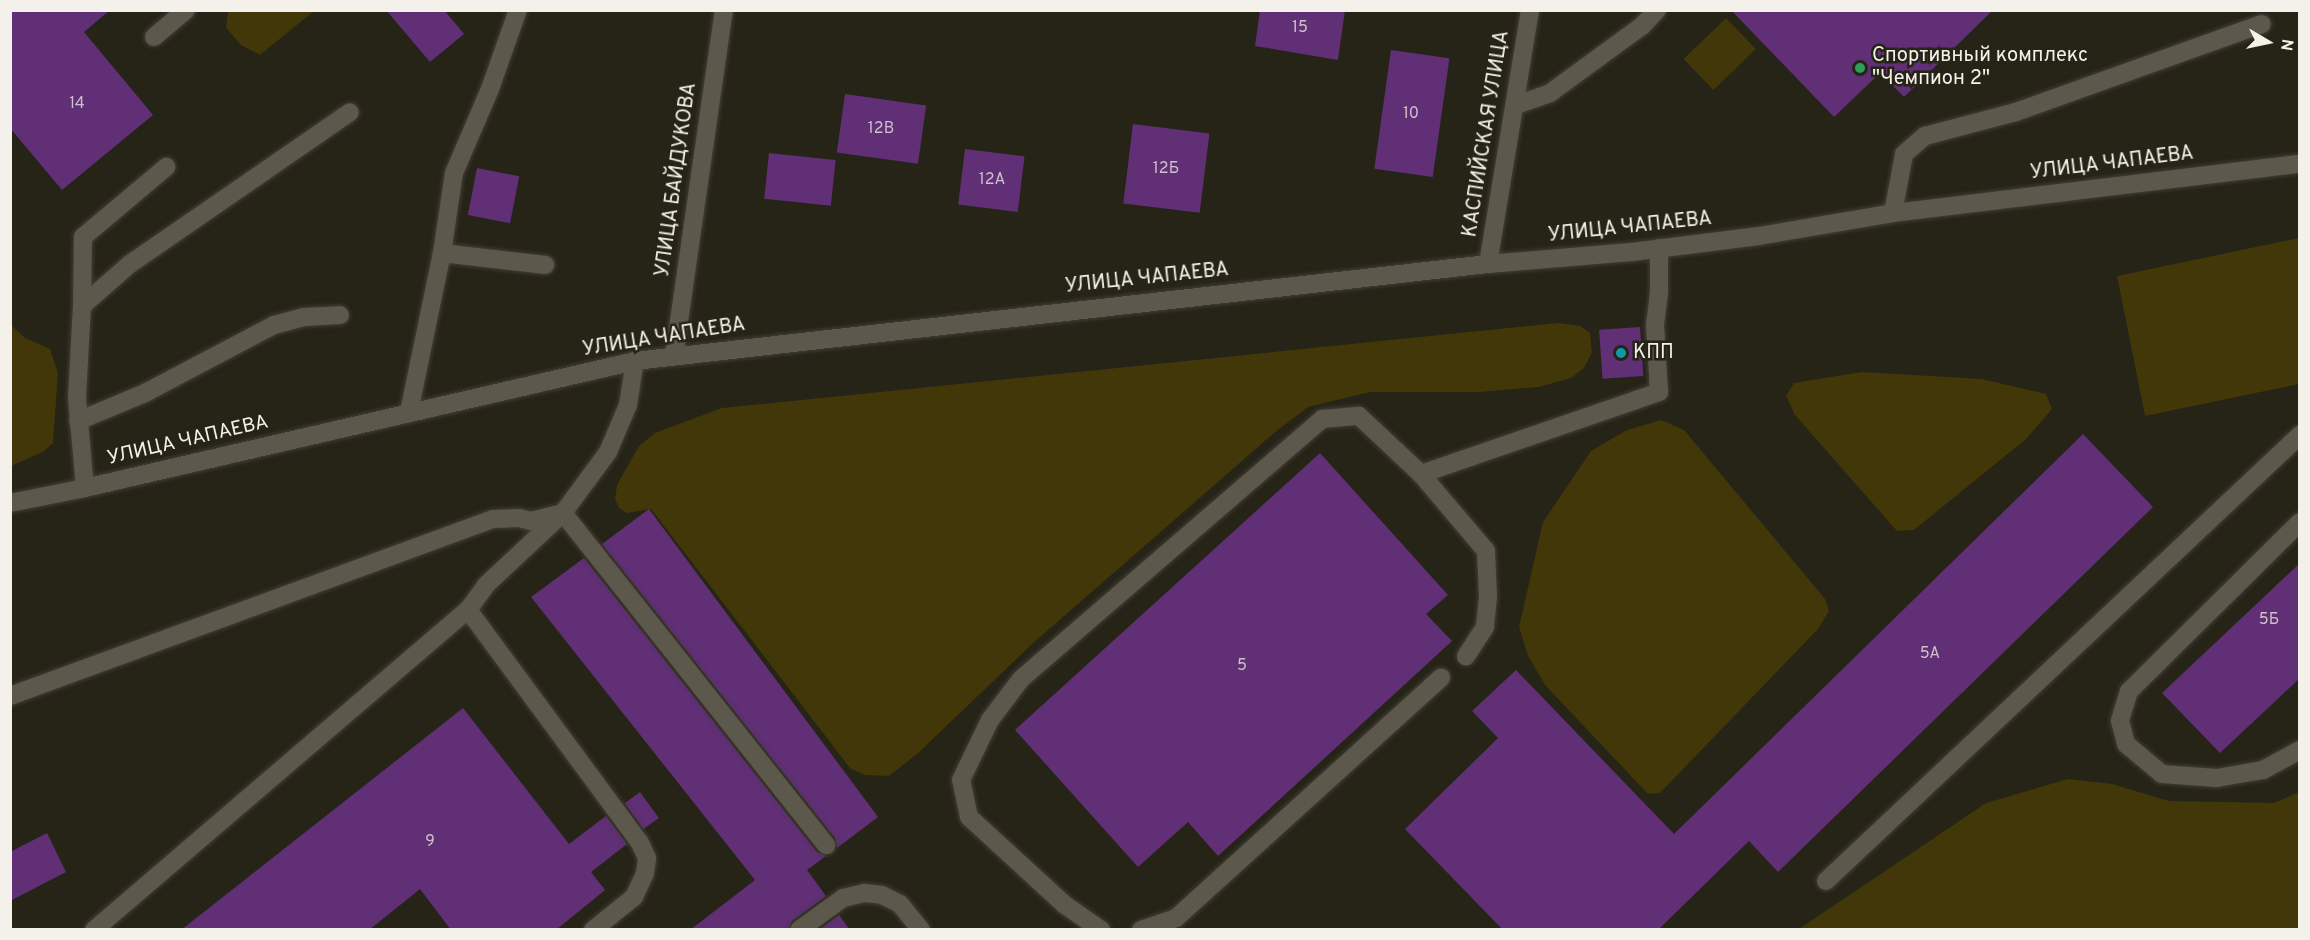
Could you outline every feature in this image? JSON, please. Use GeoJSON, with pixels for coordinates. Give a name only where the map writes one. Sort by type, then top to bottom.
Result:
{"type":"FeatureCollection","features":[{"type":"Feature","properties":{"kind":"main road"},"geometry":{"type":"LineString","coordinates":[[154,37],[186,10]]}},
{"type":"Feature","properties":{"kind":"main road"},"geometry":{"type":"LineString","coordinates":[[409,412],[442,253],[454,173],[490,89],[518,10]]}},
{"type":"Feature","properties":{"kind":"main road","name":"УЛИЦА БАЙДУКОВА"},"geometry":{"type":"LineString","coordinates":[[674,356],[724,10]]}},
{"type":"Feature","properties":{"kind":"main road","name":"КАСПИЙСКАЯ УЛИЦА"},"geometry":{"type":"LineString","coordinates":[[1488,264],[1530,10]]}},
{"type":"Feature","properties":{"kind":"main road"},"geometry":{"type":"LineString","coordinates":[[1516,105],[1550,93],[1642,26],[1658,10]]}},
{"type":"Feature","properties":{"kind":"main road"},"geometry":{"type":"LineString","coordinates":[[1893,213],[1904,154],[1926,136],[2016,112],[2262,24]]}},
{"type":"Feature","properties":{"kind":"main road"},"geometry":{"type":"LineString","coordinates":[[82,306],[130,264],[350,112]]}},
{"type":"Feature","properties":{"kind":"main road","name":"УЛИЦА ЧАПАЕВА"},"geometry":{"type":"LineString","coordinates":[[10,503],[85,488],[635,361],[1488,264],[1659,248],[1760,236],[1893,213],[2300,164]]}},
{"type":"Feature","properties":{"kind":"main road"},"geometry":{"type":"LineString","coordinates":[[85,488],[78,421],[83,237],[166,167]]}},
{"type":"Feature","properties":{"kind":"main road"},"geometry":{"type":"LineString","coordinates":[[1421,474],[1659,392],[1655,326],[1659,291],[1659,248]]}},
{"type":"Feature","properties":{"kind":"main road"},"geometry":{"type":"LineString","coordinates":[[442,253],[545,266]]}},
{"type":"Feature","properties":{"kind":"main road"},"geometry":{"type":"LineString","coordinates":[[78,421],[146,393],[274,325],[304,317],[340,315]]}},
{"type":"Feature","properties":{"kind":"main road"},"geometry":{"type":"LineString","coordinates":[[94,930],[468,610],[486,585],[563,513],[608,452],[628,405],[635,361]]}},
{"type":"Feature","properties":{"kind":"main road"},"geometry":{"type":"LineString","coordinates":[[1101,930],[1065,905],[969,817],[961,780],[990,720],[1021,679],[1322,419],[1359,416],[1421,474],[1486,551],[1488,597],[1485,627],[1466,656]]}},
{"type":"Feature","properties":{"kind":"main road"},"geometry":{"type":"LineString","coordinates":[[1826,881],[2300,435]]}},
{"type":"Feature","properties":{"kind":"main road"},"geometry":{"type":"LineString","coordinates":[[10,696],[493,519],[519,518],[531,521],[563,513]]}},
{"type":"Feature","properties":{"kind":"main road"},"geometry":{"type":"LineString","coordinates":[[563,513],[826,845]]}},
{"type":"Feature","properties":{"kind":"main road"},"geometry":{"type":"LineString","coordinates":[[2300,522],[2129,691],[2120,721],[2126,744],[2162,774],[2217,778],[2264,770],[2300,750]]}},
{"type":"Feature","properties":{"kind":"main road"},"geometry":{"type":"LineString","coordinates":[[468,610],[640,843],[647,858],[645,873],[634,897],[593,930]]}},
{"type":"Feature","properties":{"kind":"main road"},"geometry":{"type":"LineString","coordinates":[[1141,930],[1176,918],[1441,678]]}},
{"type":"Feature","properties":{"kind":"main road"},"geometry":{"type":"LineString","coordinates":[[800,930],[843,898],[864,893],[882,895],[900,904],[921,930]]}},
{"type":"Feature","properties":{"kind":"shaded area"},"geometry":{"type":"Polygon","coordinates":[[[228,10],[314,11],[260,55],[241,45],[226,28],[228,10]]]}},
{"type":"Feature","properties":{"kind":"shaded area"},"geometry":{"type":"Polygon","coordinates":[[[1726,18],[1756,49],[1713,90],[1684,59],[1726,18]]]}},
{"type":"Feature","properties":{"kind":"shaded area"},"geometry":{"type":"Polygon","coordinates":[[[2299,238],[2299,384],[2145,416],[2117,276],[2299,238]]]}},
{"type":"Feature","properties":{"kind":"shaded area"},"geometry":{"type":"Polygon","coordinates":[[[1559,323],[1580,326],[1590,333],[1592,353],[1583,369],[1571,378],[1539,387],[1479,392],[1370,392],[1308,407],[1274,433],[1032,644],[917,754],[889,776],[865,775],[850,768],[651,509],[627,513],[619,508],[615,499],[617,485],[639,446],[655,433],[722,408],[1559,323]]]}},
{"type":"Feature","properties":{"kind":"shaded area"},"geometry":{"type":"Polygon","coordinates":[[[11,325],[25,338],[50,349],[58,373],[53,443],[43,452],[11,466],[11,325]]]}},
{"type":"Feature","properties":{"kind":"shaded area"},"geometry":{"type":"Polygon","coordinates":[[[1862,372],[1982,379],[2046,394],[2052,409],[2026,439],[1914,530],[1897,531],[1795,415],[1786,396],[1794,383],[1862,372]]]}},
{"type":"Feature","properties":{"kind":"shaded area"},"geometry":{"type":"Polygon","coordinates":[[[1661,420],[1684,430],[1825,599],[1829,611],[1818,629],[1660,793],[1648,794],[1545,685],[1528,656],[1519,627],[1543,522],[1591,451],[1627,430],[1661,420]]]}},
{"type":"Feature","properties":{"kind":"shaded area"},"geometry":{"type":"Polygon","coordinates":[[[2068,779],[2112,784],[2169,801],[2274,803],[2299,792],[2299,929],[1799,929],[1986,803],[2068,779]]]}},
{"type":"Feature","properties":{"kind":"building"},"geometry":{"type":"Polygon","coordinates":[[[10,10],[110,10],[84,32],[153,115],[62,190],[10,128],[10,10]]]}},
{"type":"Feature","properties":{"kind":"building"},"geometry":{"type":"Polygon","coordinates":[[[386,10],[444,10],[464,34],[430,62],[386,10]]]}},
{"type":"Feature","properties":{"kind":"building"},"geometry":{"type":"Polygon","coordinates":[[[1260,10],[1345,10],[1338,60],[1255,46],[1260,10]]]}},
{"type":"Feature","properties":{"kind":"building","name":"Спортивный комплекс \"Чемпион 2\""},"geometry":{"type":"Polygon","coordinates":[[[1731,10],[1993,10],[1904,97],[1880,73],[1834,117],[1731,10]]]}},
{"type":"Feature","properties":{"kind":"building"},"geometry":{"type":"Polygon","coordinates":[[[1391,50],[1449,58],[1433,177],[1374,169],[1391,50]]]}},
{"type":"Feature","properties":{"kind":"building"},"geometry":{"type":"Polygon","coordinates":[[[845,94],[926,105],[918,164],[837,152],[845,94]]]}},
{"type":"Feature","properties":{"kind":"building"},"geometry":{"type":"Polygon","coordinates":[[[1133,124],[1209,133],[1200,213],[1123,203],[1133,124]]]}},
{"type":"Feature","properties":{"kind":"building"},"geometry":{"type":"Polygon","coordinates":[[[965,149],[1025,156],[1018,212],[958,205],[965,149]]]}},
{"type":"Feature","properties":{"kind":"building"},"geometry":{"type":"Polygon","coordinates":[[[769,153],[836,160],[831,206],[764,199],[769,153]]]}},
{"type":"Feature","properties":{"kind":"building"},"geometry":{"type":"Polygon","coordinates":[[[477,168],[519,176],[510,223],[468,215],[477,168]]]}},
{"type":"Feature","properties":{"kind":"building","name":"КПП"},"geometry":{"type":"Polygon","coordinates":[[[1640,327],[1643,376],[1603,379],[1599,330],[1640,327]]]}},
{"type":"Feature","properties":{"kind":"building"},"geometry":{"type":"Polygon","coordinates":[[[2083,434],[2153,507],[1778,872],[1749,841],[1658,930],[1503,930],[1405,829],[1498,738],[1472,711],[1516,670],[1674,834],[2083,434]]]}},
{"type":"Feature","properties":{"kind":"building"},"geometry":{"type":"Polygon","coordinates":[[[1320,453],[1448,595],[1426,614],[1452,641],[1218,856],[1188,822],[1138,867],[1015,730],[1320,453]]]}},
{"type":"Feature","properties":{"kind":"building"},"geometry":{"type":"Polygon","coordinates":[[[649,509],[878,817],[837,848],[835,838],[602,544],[649,509]]]}},
{"type":"Feature","properties":{"kind":"building"},"geometry":{"type":"Polygon","coordinates":[[[584,558],[817,852],[826,856],[807,870],[826,896],[792,921],[788,930],[690,930],[755,880],[531,597],[584,558]]]}},
{"type":"Feature","properties":{"kind":"building"},"geometry":{"type":"Polygon","coordinates":[[[2300,563],[2300,678],[2220,753],[2162,693],[2300,563]]]}},
{"type":"Feature","properties":{"kind":"building"},"geometry":{"type":"Polygon","coordinates":[[[463,708],[569,844],[606,816],[627,844],[591,872],[605,890],[556,930],[451,930],[420,889],[369,930],[181,930],[463,708]]]}},
{"type":"Feature","properties":{"kind":"building"},"geometry":{"type":"Polygon","coordinates":[[[640,792],[659,818],[643,829],[625,803],[640,792]]]}},
{"type":"Feature","properties":{"kind":"building"},"geometry":{"type":"Polygon","coordinates":[[[47,833],[66,872],[10,901],[10,852],[47,833]]]}},
{"type":"Feature","properties":{"kind":"building"},"geometry":{"type":"Polygon","coordinates":[[[839,915],[850,930],[819,930],[839,915]]]}},
{"type":"Feature","properties":{"kind":"place","name":"Спортивный комплекс \"Чемпион 2\""},"geometry":{"type":"Point","coordinates":[1860,68]}},
{"type":"Feature","properties":{"kind":"place","name":"КПП"},"geometry":{"type":"Point","coordinates":[1621,353]}}]}
